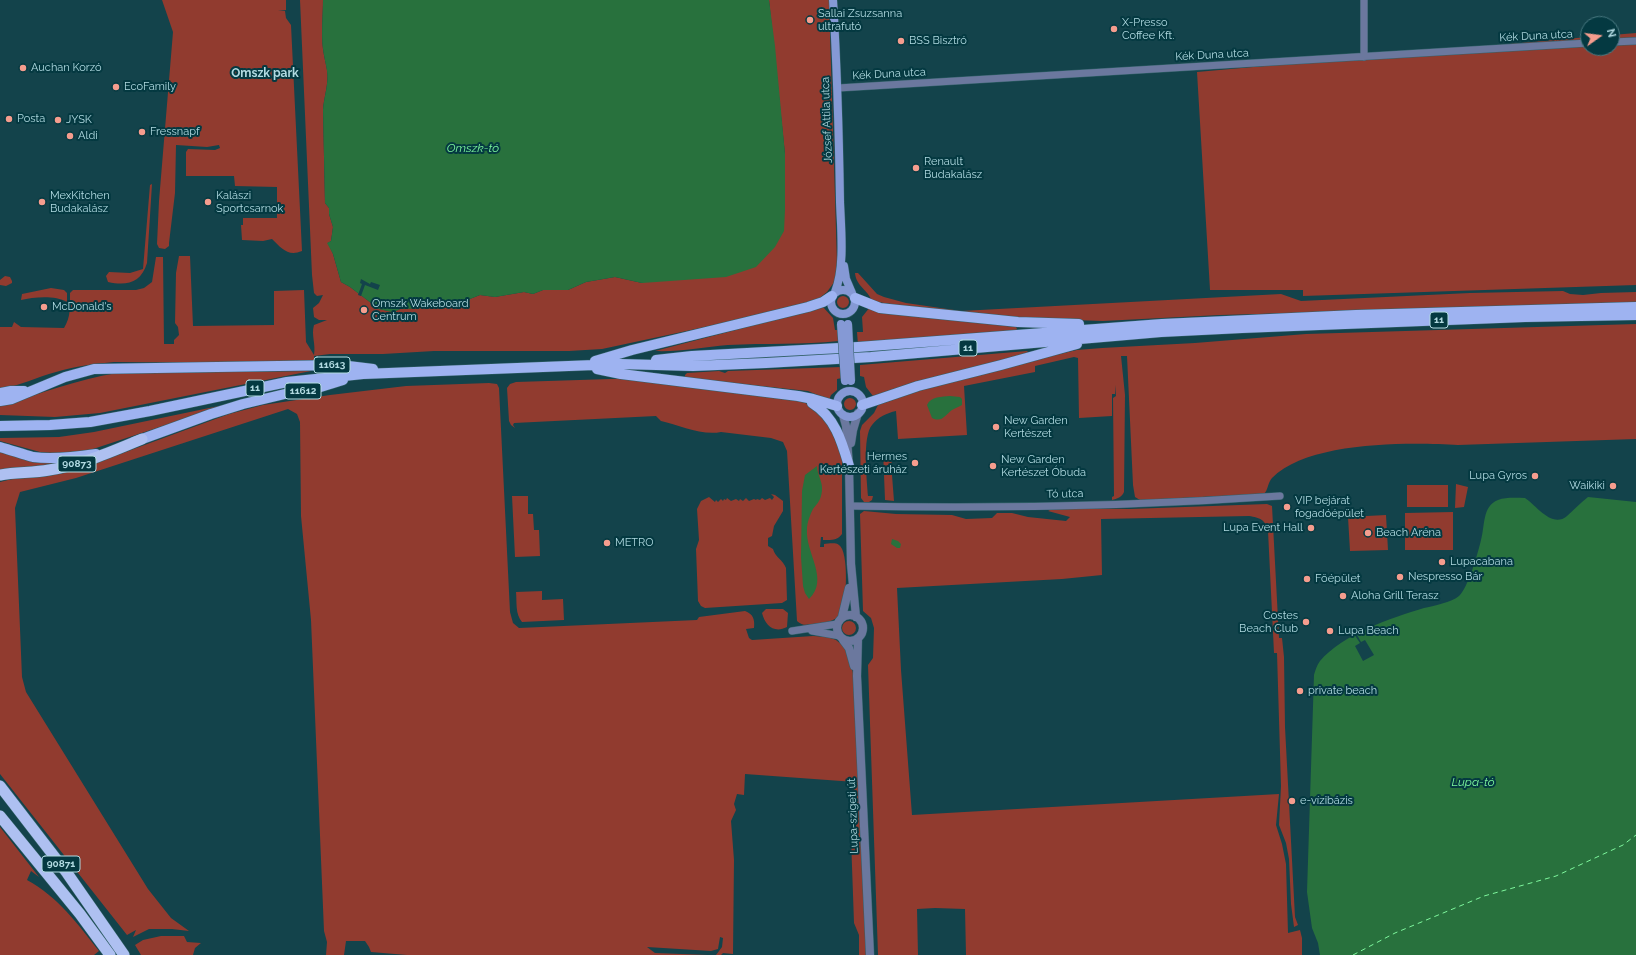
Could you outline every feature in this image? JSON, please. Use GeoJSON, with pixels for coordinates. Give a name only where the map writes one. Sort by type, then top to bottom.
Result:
{"type":"FeatureCollection","features":[{"type":"Feature","properties":{"kind":"highway","name":"90873"},"geometry":{"type":"LineString","coordinates":[[0,475],[41,471],[76,464],[98,457],[142,439]]}},
{"type":"Feature","properties":{"kind":"highway","name":"90871"},"geometry":{"type":"LineString","coordinates":[[0,786],[67,873],[124,955]]}},
{"type":"Feature","properties":{"kind":"highway"},"geometry":{"type":"LineString","coordinates":[[0,816],[80,914],[107,950]]}},
{"type":"Feature","properties":{"kind":"main road","name":"József Attila utca"},"geometry":{"type":"LineString","coordinates":[[834,0],[838,88],[841,239],[840,273],[834,294]]}},
{"type":"Feature","properties":{"kind":"main road","name":"József Attila utca"},"geometry":{"type":"LineString","coordinates":[[841,239],[846,279],[853,296]]}},
{"type":"Feature","properties":{"kind":"main road"},"geometry":{"type":"LineString","coordinates":[[582,365],[632,350],[808,307],[823,302],[834,294],[844,290],[853,296],[880,308],[1018,322],[1082,324],[1099,332]]}},
{"type":"Feature","properties":{"kind":"main road"},"geometry":{"type":"LineString","coordinates":[[834,294],[831,304],[844,324],[848,381],[844,393]]}},
{"type":"Feature","properties":{"kind":"main road"},"geometry":{"type":"LineString","coordinates":[[844,324],[855,306],[853,296]]}},
{"type":"Feature","properties":{"kind":"main road","name":"11"},"geometry":{"type":"LineString","coordinates":[[0,426],[50,426],[90,422],[287,382],[362,374],[620,364],[692,356],[1099,332],[1363,314],[1636,307]]}},
{"type":"Feature","properties":{"kind":"main road"},"geometry":{"type":"LineString","coordinates":[[837,313],[850,313]]}},
{"type":"Feature","properties":{"kind":"main road","name":"11"},"geometry":{"type":"LineString","coordinates":[[1099,332],[1636,315]]}},
{"type":"Feature","properties":{"kind":"main road"},"geometry":{"type":"LineString","coordinates":[[582,365],[621,374],[798,396],[813,399],[850,416],[860,409],[918,386],[1001,365],[1099,332]]}},
{"type":"Feature","properties":{"kind":"main road","name":"11613"},"geometry":{"type":"LineString","coordinates":[[0,401],[12,399],[26,392],[71,375],[94,369],[340,365],[397,372]]}},
{"type":"Feature","properties":{"kind":"main road","name":"11612"},"geometry":{"type":"LineString","coordinates":[[0,447],[34,457],[62,458],[98,454],[243,404],[289,393],[314,389],[362,374]]}},
{"type":"Feature","properties":{"kind":"main road"},"geometry":{"type":"LineString","coordinates":[[848,381],[860,398],[860,409]]}},
{"type":"Feature","properties":{"kind":"main road","name":"11613"},"geometry":{"type":"LineString","coordinates":[[0,393],[11,391],[26,392]]}},
{"type":"Feature","properties":{"kind":"main road"},"geometry":{"type":"LineString","coordinates":[[840,411],[838,398],[844,393],[850,391],[855,392]]}},
{"type":"Feature","properties":{"kind":"main road","name":"11613"},"geometry":{"type":"LineString","coordinates":[[0,397],[26,392]]}},
{"type":"Feature","properties":{"kind":"main road"},"geometry":{"type":"LineString","coordinates":[[798,396],[822,409],[836,427],[849,466]]}},
{"type":"Feature","properties":{"kind":"street"},"geometry":{"type":"LineString","coordinates":[[1364,0],[1364,56]]}},
{"type":"Feature","properties":{"kind":"street"},"geometry":{"type":"LineString","coordinates":[[1620,42],[1636,41]]}},
{"type":"Feature","properties":{"kind":"street","name":"Kék Duna utca"},"geometry":{"type":"LineString","coordinates":[[838,88],[1580,44]]}},
{"type":"Feature","properties":{"kind":"street","name":"Lupa-szigeti út"},"geometry":{"type":"LineString","coordinates":[[849,466],[853,430],[860,409]]}},
{"type":"Feature","properties":{"kind":"street","name":"Lupa-szigeti út"},"geometry":{"type":"LineString","coordinates":[[840,411],[846,426],[849,466],[850,564],[848,595],[837,630],[849,648],[857,676]]}},
{"type":"Feature","properties":{"kind":"street","name":"Tó utca"},"geometry":{"type":"LineString","coordinates":[[850,506],[956,508],[1117,504],[1280,496]]}},
{"type":"Feature","properties":{"kind":"street","name":"Lupa-szigeti út"},"geometry":{"type":"LineString","coordinates":[[850,564],[856,617],[862,623],[863,627],[863,631],[858,638],[857,676],[870,955]]}},
{"type":"Feature","properties":{"kind":"street"},"geometry":{"type":"LineString","coordinates":[[792,631],[804,630],[840,621],[849,615],[856,617]]}},
{"type":"Feature","properties":{"kind":"street"},"geometry":{"type":"LineString","coordinates":[[804,630],[851,641],[858,638]]}},
{"type":"Feature","properties":{"kind":"shaded area"},"geometry":{"type":"Polygon","coordinates":[[[162,0],[286,0],[286,10],[278,11],[285,11],[286,18],[291,25],[302,251],[293,253],[285,251],[272,239],[263,241],[242,240],[241,225],[243,225],[243,218],[277,218],[277,187],[235,186],[234,176],[186,176],[186,152],[188,149],[215,150],[220,148],[219,145],[207,147],[176,145],[175,193],[169,246],[165,249],[159,248],[157,244],[159,201],[173,32],[162,0]]]}},
{"type":"Feature","properties":{"kind":"shaded area"},"geometry":{"type":"Polygon","coordinates":[[[300,0],[323,0],[322,43],[327,70],[327,85],[323,110],[325,203],[329,208],[329,214],[333,227],[331,241],[328,243],[333,254],[341,282],[379,309],[393,312],[395,316],[396,311],[400,309],[445,307],[480,295],[495,297],[524,292],[533,294],[543,290],[568,290],[586,282],[615,277],[642,283],[785,183],[785,154],[769,0],[829,0],[837,263],[835,281],[827,292],[817,300],[785,310],[602,349],[569,351],[434,351],[383,354],[330,354],[314,356],[314,362],[114,362],[70,368],[15,386],[0,389],[0,327],[12,327],[14,322],[21,327],[64,328],[69,316],[70,293],[73,290],[136,290],[144,288],[152,282],[156,257],[163,257],[164,344],[174,344],[174,340],[179,335],[178,327],[175,323],[176,273],[179,256],[190,256],[193,326],[274,325],[274,291],[304,290],[306,342],[314,355],[314,325],[327,320],[319,320],[314,317],[313,308],[319,303],[323,295],[317,296],[314,293],[312,275],[300,0]]]}},
{"type":"Feature","properties":{"kind":"shaded area"},"geometry":{"type":"Polygon","coordinates":[[[1636,33],[1636,285],[1303,296],[1303,290],[1210,290],[1197,72],[1580,38],[1580,56],[1620,56],[1620,34],[1636,33]]]}},
{"type":"Feature","properties":{"kind":"shaded area"},"geometry":{"type":"Polygon","coordinates":[[[152,184],[147,263],[144,270],[137,279],[132,282],[121,284],[108,282],[106,276],[109,272],[130,273],[143,269],[150,185],[152,184]]]}},
{"type":"Feature","properties":{"kind":"shaded area"},"geometry":{"type":"Polygon","coordinates":[[[855,273],[858,273],[877,294],[884,297],[906,303],[961,311],[1281,294],[1301,301],[1470,293],[1563,291],[1570,294],[1583,295],[1636,292],[1636,304],[1220,315],[1103,321],[986,317],[872,301],[860,285],[855,273]]]}},
{"type":"Feature","properties":{"kind":"shaded area"},"geometry":{"type":"Polygon","coordinates":[[[5,276],[10,277],[12,283],[6,286],[0,285],[0,280],[5,276]]]}},
{"type":"Feature","properties":{"kind":"shaded area"},"geometry":{"type":"Polygon","coordinates":[[[51,288],[64,290],[67,293],[67,302],[57,298],[38,297],[21,300],[22,294],[51,288]]]}},
{"type":"Feature","properties":{"kind":"shaded area"},"geometry":{"type":"Polygon","coordinates":[[[841,296],[845,296],[849,302],[845,308],[841,308],[837,304],[837,300],[841,296]]]}},
{"type":"Feature","properties":{"kind":"shaded area"},"geometry":{"type":"Polygon","coordinates":[[[823,307],[833,318],[835,330],[838,330],[839,341],[728,345],[683,350],[655,351],[823,307]]]}},
{"type":"Feature","properties":{"kind":"shaded area"},"geometry":{"type":"Polygon","coordinates":[[[870,307],[900,314],[1016,327],[1017,329],[1016,331],[858,345],[857,332],[863,332],[862,317],[870,307]]]}},
{"type":"Feature","properties":{"kind":"shaded area"},"geometry":{"type":"Polygon","coordinates":[[[1636,324],[1636,439],[1458,445],[1387,444],[1360,446],[1309,457],[1288,466],[1272,478],[1264,494],[1140,500],[1135,497],[1133,485],[1127,356],[1121,356],[1125,395],[1124,492],[1119,498],[1112,500],[1112,497],[1114,496],[1113,398],[1116,396],[1115,385],[1115,394],[1112,394],[1112,416],[1079,418],[1078,358],[1074,357],[1035,366],[1035,372],[964,386],[967,435],[898,439],[896,411],[886,414],[874,422],[869,431],[866,449],[866,470],[868,496],[873,496],[872,500],[869,502],[864,502],[861,498],[860,431],[862,425],[874,413],[878,405],[885,401],[923,389],[1023,362],[1077,350],[1195,343],[1306,334],[1636,324]]]}},
{"type":"Feature","properties":{"kind":"shaded area"},"geometry":{"type":"Polygon","coordinates":[[[1027,351],[1029,353],[876,400],[866,387],[864,377],[860,376],[860,365],[1027,351]]]}},
{"type":"Feature","properties":{"kind":"shaded area"},"geometry":{"type":"Polygon","coordinates":[[[841,367],[842,378],[837,379],[837,390],[831,395],[829,400],[808,391],[685,378],[687,373],[719,371],[725,373],[728,371],[841,367]]]}},
{"type":"Feature","properties":{"kind":"shaded area"},"geometry":{"type":"Polygon","coordinates":[[[311,371],[100,413],[55,417],[0,415],[0,405],[73,383],[117,373],[311,371]]]}},
{"type":"Feature","properties":{"kind":"shaded area"},"geometry":{"type":"Polygon","coordinates":[[[628,379],[801,401],[814,407],[834,428],[842,457],[842,534],[834,540],[823,540],[823,537],[821,537],[820,547],[824,547],[824,544],[834,543],[839,545],[842,549],[846,567],[846,589],[843,607],[839,616],[829,622],[809,625],[799,623],[797,621],[787,451],[783,442],[771,438],[721,432],[706,433],[691,430],[661,421],[656,416],[514,423],[513,425],[515,428],[509,421],[507,388],[510,384],[516,382],[628,379]]]}},
{"type":"Feature","properties":{"kind":"shaded area"},"geometry":{"type":"Polygon","coordinates":[[[497,384],[499,388],[510,612],[513,623],[519,628],[697,620],[699,617],[745,611],[752,615],[754,619],[754,628],[746,629],[749,638],[752,640],[813,636],[828,637],[836,640],[847,649],[853,673],[867,955],[859,955],[859,935],[854,923],[851,838],[854,831],[852,813],[855,809],[855,800],[851,795],[852,791],[855,789],[855,782],[745,774],[744,795],[737,794],[734,804],[736,810],[731,821],[734,860],[733,954],[723,953],[721,955],[716,955],[722,947],[723,938],[720,937],[718,949],[711,951],[647,947],[655,953],[708,955],[407,955],[371,952],[365,941],[346,941],[344,955],[326,955],[327,942],[324,931],[311,620],[301,516],[300,422],[297,414],[288,409],[76,478],[20,492],[15,508],[22,677],[26,692],[148,889],[171,918],[189,931],[149,929],[133,937],[136,930],[127,935],[0,774],[0,482],[12,479],[48,476],[90,465],[229,414],[263,405],[406,386],[497,384]]]}},
{"type":"Feature","properties":{"kind":"shaded area"},"geometry":{"type":"Polygon","coordinates":[[[848,398],[852,398],[856,404],[852,410],[848,410],[844,406],[844,402],[848,398]]]}},
{"type":"Feature","properties":{"kind":"shaded area"},"geometry":{"type":"Polygon","coordinates":[[[233,403],[90,450],[62,454],[40,452],[0,441],[0,438],[59,437],[94,432],[233,403]]]}},
{"type":"Feature","properties":{"kind":"shaded area"},"geometry":{"type":"Polygon","coordinates":[[[0,452],[72,462],[0,471],[0,452]]]}},
{"type":"Feature","properties":{"kind":"shaded area"},"geometry":{"type":"Polygon","coordinates":[[[883,454],[891,454],[892,471],[884,472],[883,454]]]}},
{"type":"Feature","properties":{"kind":"shaded area"},"geometry":{"type":"Polygon","coordinates":[[[884,475],[892,475],[894,501],[885,500],[884,475]]]}},
{"type":"Feature","properties":{"kind":"shaded area"},"geometry":{"type":"Polygon","coordinates":[[[1456,484],[1468,487],[1464,507],[1455,508],[1456,484]]]}},
{"type":"Feature","properties":{"kind":"shaded area"},"geometry":{"type":"Polygon","coordinates":[[[1407,485],[1448,485],[1448,507],[1407,507],[1407,485]]]}},
{"type":"Feature","properties":{"kind":"shaded area"},"geometry":{"type":"Polygon","coordinates":[[[771,494],[783,501],[783,511],[774,526],[772,536],[768,538],[768,546],[773,549],[786,568],[787,600],[782,603],[705,608],[701,606],[698,601],[696,549],[699,540],[697,509],[701,501],[709,497],[715,502],[716,500],[718,502],[721,499],[723,501],[724,499],[726,500],[727,498],[731,501],[736,499],[739,501],[740,499],[743,501],[746,498],[749,501],[754,499],[760,500],[762,498],[765,500],[770,498],[772,500],[774,497],[771,494]]]}},
{"type":"Feature","properties":{"kind":"shaded area"},"geometry":{"type":"Polygon","coordinates":[[[512,496],[528,496],[528,514],[533,514],[534,530],[539,530],[540,556],[515,557],[512,496]]]}},
{"type":"Feature","properties":{"kind":"shaded area"},"geometry":{"type":"Polygon","coordinates":[[[1267,504],[1272,506],[1279,638],[1282,638],[1284,657],[1285,727],[1295,917],[1298,925],[1294,927],[1291,904],[1289,859],[1286,843],[1279,825],[1281,786],[1277,653],[1274,653],[1268,531],[1262,520],[1249,516],[1101,519],[1102,575],[1062,579],[897,588],[901,670],[912,815],[1279,794],[1276,825],[1286,864],[1288,933],[1300,930],[1302,938],[1302,955],[966,955],[965,909],[935,908],[917,909],[918,955],[878,955],[868,665],[873,658],[874,628],[871,618],[863,611],[860,514],[864,511],[896,514],[952,515],[966,519],[992,518],[997,513],[1012,513],[1028,517],[1066,521],[1070,517],[1048,511],[1054,508],[1130,509],[1267,504]]]}},
{"type":"Feature","properties":{"kind":"shaded area"},"geometry":{"type":"Polygon","coordinates":[[[1453,512],[1453,550],[1405,550],[1405,513],[1453,512]]]}},
{"type":"Feature","properties":{"kind":"shaded area","name":"Beach Aréna"},"geometry":{"type":"Polygon","coordinates":[[[1386,515],[1388,550],[1350,551],[1348,517],[1386,515]]]}},
{"type":"Feature","properties":{"kind":"shaded area"},"geometry":{"type":"Polygon","coordinates":[[[542,591],[542,600],[563,599],[564,620],[522,622],[517,612],[516,592],[542,591]]]}},
{"type":"Feature","properties":{"kind":"shaded area"},"geometry":{"type":"Polygon","coordinates":[[[766,609],[783,609],[788,613],[787,627],[782,629],[774,629],[768,625],[762,613],[766,609]]]}},
{"type":"Feature","properties":{"kind":"shaded area"},"geometry":{"type":"Polygon","coordinates":[[[846,621],[852,621],[856,625],[856,631],[852,635],[846,635],[842,631],[842,625],[846,621]]]}},
{"type":"Feature","properties":{"kind":"shaded area"},"geometry":{"type":"Polygon","coordinates":[[[0,827],[39,877],[31,871],[27,880],[48,894],[67,912],[99,951],[94,955],[0,955],[0,827]]]}},
{"type":"Feature","properties":{"kind":"shaded area"},"geometry":{"type":"Polygon","coordinates":[[[161,936],[184,936],[187,942],[201,943],[195,948],[193,955],[141,955],[135,945],[143,940],[161,936]]]}},
{"type":"Feature","properties":{"kind":"water","name":"Omszk-tó"},"geometry":{"type":"Polygon","coordinates":[[[323,0],[769,0],[775,46],[785,154],[784,231],[775,247],[756,267],[726,277],[642,283],[615,277],[586,282],[568,290],[543,290],[533,294],[524,292],[495,297],[480,295],[445,307],[400,309],[396,311],[395,316],[392,312],[379,309],[341,282],[333,254],[327,243],[331,241],[333,227],[329,214],[329,208],[325,203],[323,110],[327,85],[327,68],[322,43],[323,0]]]}},
{"type":"Feature","properties":{"kind":"water"},"geometry":{"type":"Polygon","coordinates":[[[950,396],[960,397],[962,399],[962,405],[952,410],[941,419],[938,420],[932,418],[927,405],[929,402],[937,398],[950,396]]]}},
{"type":"Feature","properties":{"kind":"water"},"geometry":{"type":"Polygon","coordinates":[[[817,466],[822,491],[820,500],[813,509],[808,522],[807,538],[817,574],[817,583],[815,591],[809,599],[803,586],[801,557],[802,491],[805,475],[817,466]]]}},
{"type":"Feature","properties":{"kind":"water","name":"Lupa-tó"},"geometry":{"type":"Polygon","coordinates":[[[1588,497],[1636,502],[1636,955],[1320,955],[1318,943],[1312,928],[1307,892],[1314,675],[1320,661],[1341,643],[1368,628],[1411,612],[1447,602],[1459,596],[1466,586],[1472,570],[1480,546],[1485,517],[1489,507],[1493,503],[1504,498],[1525,498],[1544,514],[1556,520],[1567,516],[1588,497]]]}},
{"type":"Feature","properties":{"kind":"water"},"geometry":{"type":"Polygon","coordinates":[[[892,539],[901,544],[900,548],[897,548],[891,544],[892,539]]]}},
{"type":"Feature","properties":{"kind":"pier"},"geometry":{"type":"Polygon","coordinates":[[[361,279],[370,284],[371,282],[380,285],[378,290],[365,285],[361,296],[358,295],[362,284],[360,283],[361,279]]]}},
{"type":"Feature","properties":{"kind":"pier"},"geometry":{"type":"Polygon","coordinates":[[[1356,633],[1361,642],[1365,640],[1374,655],[1363,661],[1355,646],[1360,643],[1354,634],[1356,633]]]}},
{"type":"Feature","properties":{"kind":"ferry route"},"geometry":{"type":"LineString","coordinates":[[1353,955],[1395,933],[1484,896],[1556,876],[1623,845],[1636,835]]}},
{"type":"Feature","properties":{"kind":"place","name":"Sallai Zsuzsanna ultrafutó"},"geometry":{"type":"Point","coordinates":[810,20]}},
{"type":"Feature","properties":{"kind":"place","name":"X-Presso Coffee Kft."},"geometry":{"type":"Point","coordinates":[1114,29]}},
{"type":"Feature","properties":{"kind":"place","name":"BSS Bisztró"},"geometry":{"type":"Point","coordinates":[901,41]}},
{"type":"Feature","properties":{"kind":"place","name":"Auchan Korzó"},"geometry":{"type":"Point","coordinates":[23,68]}},
{"type":"Feature","properties":{"kind":"place","name":"EcoFamily"},"geometry":{"type":"Point","coordinates":[116,87]}},
{"type":"Feature","properties":{"kind":"place","name":"Posta"},"geometry":{"type":"Point","coordinates":[9,119]}},
{"type":"Feature","properties":{"kind":"place","name":"JYSK"},"geometry":{"type":"Point","coordinates":[58,120]}},
{"type":"Feature","properties":{"kind":"place","name":"Fressnapf"},"geometry":{"type":"Point","coordinates":[142,132]}},
{"type":"Feature","properties":{"kind":"place","name":"Aldi"},"geometry":{"type":"Point","coordinates":[70,136]}},
{"type":"Feature","properties":{"kind":"place","name":"Renault Budakalász"},"geometry":{"type":"Point","coordinates":[916,168]}},
{"type":"Feature","properties":{"kind":"place","name":"MexKitchen Budakalász"},"geometry":{"type":"Point","coordinates":[42,202]}},
{"type":"Feature","properties":{"kind":"place","name":"Kalászi Sportcsarnok"},"geometry":{"type":"Point","coordinates":[208,202]}},
{"type":"Feature","properties":{"kind":"place","name":"McDonald's"},"geometry":{"type":"Point","coordinates":[44,307]}},
{"type":"Feature","properties":{"kind":"place","name":"Omszk Wakeboard Centrum"},"geometry":{"type":"Point","coordinates":[364,310]}},
{"type":"Feature","properties":{"kind":"place","name":"New Garden Kertészet"},"geometry":{"type":"Point","coordinates":[996,427]}},
{"type":"Feature","properties":{"kind":"place","name":"Hermes Kertészeti áruház"},"geometry":{"type":"Point","coordinates":[915,463]}},
{"type":"Feature","properties":{"kind":"place","name":"New Garden Kertészet Óbuda"},"geometry":{"type":"Point","coordinates":[993,466]}},
{"type":"Feature","properties":{"kind":"place","name":"Lupa Gyros"},"geometry":{"type":"Point","coordinates":[1535,476]}},
{"type":"Feature","properties":{"kind":"place","name":"Waikiki"},"geometry":{"type":"Point","coordinates":[1613,486]}},
{"type":"Feature","properties":{"kind":"place","name":"VIP bejárat fogadóépület"},"geometry":{"type":"Point","coordinates":[1287,507]}},
{"type":"Feature","properties":{"kind":"place","name":"Lupa Event Hall"},"geometry":{"type":"Point","coordinates":[1311,528]}},
{"type":"Feature","properties":{"kind":"place","name":"Beach Aréna"},"geometry":{"type":"Point","coordinates":[1368,533]}},
{"type":"Feature","properties":{"kind":"place","name":"METRO"},"geometry":{"type":"Point","coordinates":[607,543]}},
{"type":"Feature","properties":{"kind":"place","name":"Lupacabana"},"geometry":{"type":"Point","coordinates":[1442,562]}},
{"type":"Feature","properties":{"kind":"place","name":"Nespresso Bár"},"geometry":{"type":"Point","coordinates":[1400,577]}},
{"type":"Feature","properties":{"kind":"place","name":"Főépület"},"geometry":{"type":"Point","coordinates":[1307,579]}},
{"type":"Feature","properties":{"kind":"place","name":"Aloha Grill Terasz"},"geometry":{"type":"Point","coordinates":[1343,596]}},
{"type":"Feature","properties":{"kind":"place","name":"Costes Beach Club"},"geometry":{"type":"Point","coordinates":[1306,622]}},
{"type":"Feature","properties":{"kind":"place","name":"Lupa Beach"},"geometry":{"type":"Point","coordinates":[1330,631]}},
{"type":"Feature","properties":{"kind":"place","name":"private beach"},"geometry":{"type":"Point","coordinates":[1300,691]}},
{"type":"Feature","properties":{"kind":"place","name":"e-vízibázis"},"geometry":{"type":"Point","coordinates":[1292,801]}},
{"type":"Feature","properties":{"kind":"district","name":"Omszk park"},"geometry":{"type":"Point","coordinates":[265,73]}}]}
